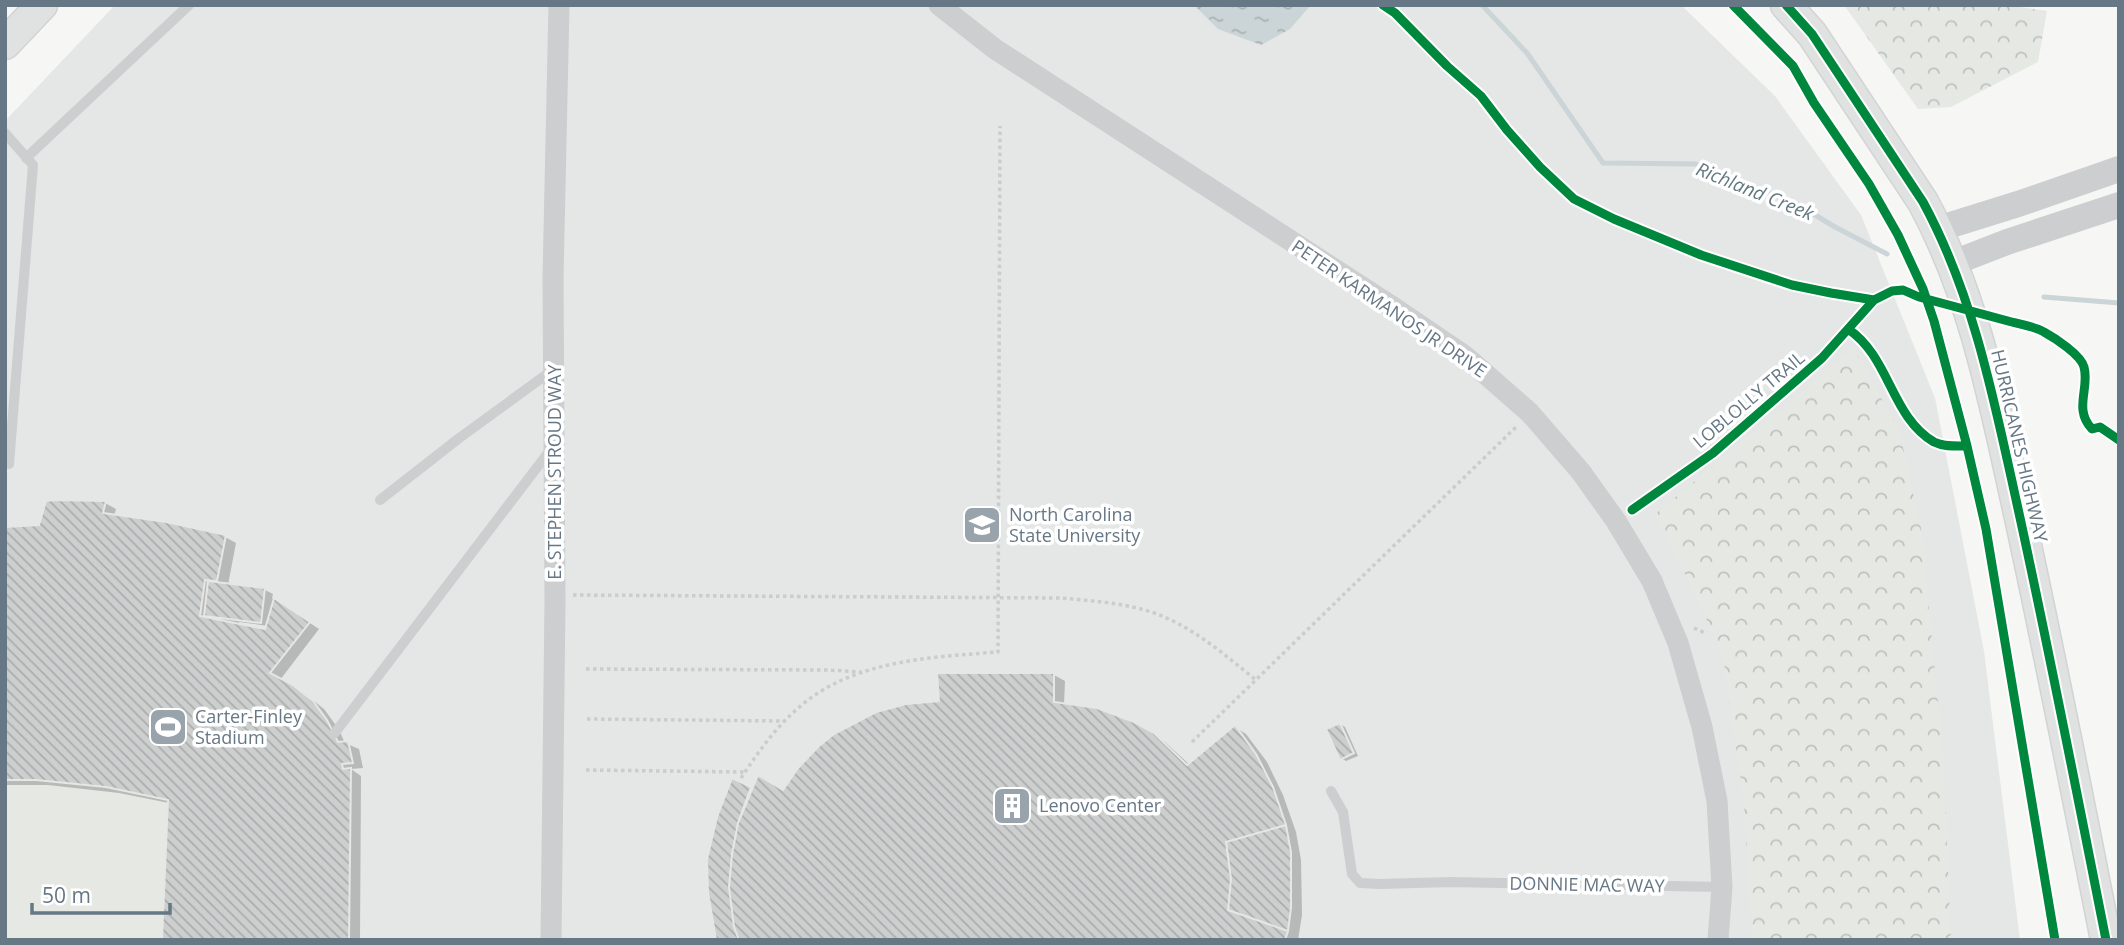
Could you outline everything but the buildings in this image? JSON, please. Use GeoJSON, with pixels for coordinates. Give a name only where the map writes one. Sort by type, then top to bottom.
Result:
{"type":"FeatureCollection","features":[{"type":"Feature","properties":{"kind":"main road"},"geometry":{"type":"LineString","coordinates":[[5,44],[42,5]]}},
{"type":"Feature","properties":{"kind":"main road","name":"HURRICANES HIGHWAY"},"geometry":{"type":"LineString","coordinates":[[1786,5],[1812,34],[1923,202],[1953,263],[1966,300],[1986,365],[2029,559],[2106,940]]}},
{"type":"Feature","properties":{"kind":"street","name":"E. STEPHEN STROUD WAY"},"geometry":{"type":"LineString","coordinates":[[551,940],[555,602],[553,278],[559,5]]}},
{"type":"Feature","properties":{"kind":"street","name":"PETER KARMANOS JR DRIVE"},"geometry":{"type":"LineString","coordinates":[[939,5],[995,49],[1465,356],[1530,413],[1581,471],[1616,521],[1652,581],[1678,643],[1702,727],[1717,801],[1722,887],[1718,940]]}},
{"type":"Feature","properties":{"kind":"street"},"geometry":{"type":"LineString","coordinates":[[1938,229],[2119,169]]}},
{"type":"Feature","properties":{"kind":"street"},"geometry":{"type":"LineString","coordinates":[[1953,263],[2119,205]]}},
{"type":"Feature","properties":{"kind":"lane"},"geometry":{"type":"LineString","coordinates":[[26,158],[189,5]]}},
{"type":"Feature","properties":{"kind":"lane"},"geometry":{"type":"LineString","coordinates":[[5,132],[33,165],[9,464]]}},
{"type":"Feature","properties":{"kind":"lane"},"geometry":{"type":"LineString","coordinates":[[380,500],[554,369]]}},
{"type":"Feature","properties":{"kind":"lane"},"geometry":{"type":"LineString","coordinates":[[334,734],[555,444]]}},
{"type":"Feature","properties":{"kind":"lane","name":"DONNIE MAC WAY"},"geometry":{"type":"LineString","coordinates":[[1331,791],[1343,812],[1352,874],[1360,883],[1722,887]]}},
{"type":"Feature","properties":{"kind":"path"},"geometry":{"type":"LineString","coordinates":[[1383,5],[1395,13],[1481,96],[1532,158],[1574,199],[1614,219],[1701,255],[1791,285],[1878,298]]}},
{"type":"Feature","properties":{"kind":"path"},"geometry":{"type":"LineString","coordinates":[[741,778],[766,741],[784,721],[815,695],[863,673],[903,663],[998,652],[1000,127]]}},
{"type":"Feature","properties":{"kind":"path"},"geometry":{"type":"LineString","coordinates":[[1865,309],[1878,298]]}},
{"type":"Feature","properties":{"kind":"path"},"geometry":{"type":"LineString","coordinates":[[2109,419],[2096,428],[2119,440]]}},
{"type":"Feature","properties":{"kind":"path"},"geometry":{"type":"LineString","coordinates":[[1192,742],[1517,425]]}},
{"type":"Feature","properties":{"kind":"path"},"geometry":{"type":"LineString","coordinates":[[570,595],[1061,598],[1123,605],[1157,614],[1194,633],[1256,680]]}},
{"type":"Feature","properties":{"kind":"path"},"geometry":{"type":"LineString","coordinates":[[586,669],[828,670],[863,673]]}},
{"type":"Feature","properties":{"kind":"path"},"geometry":{"type":"LineString","coordinates":[[587,719],[784,721]]}},
{"type":"Feature","properties":{"kind":"path"},"geometry":{"type":"LineString","coordinates":[[586,770],[745,772]]}},
{"type":"Feature","properties":{"kind":"shaded area","name":"North Carolina State University"},"geometry":{"type":"Polygon","coordinates":[[[115,5],[1681,5],[1775,96],[1861,215],[1935,398],[1984,651],[2020,940],[5,940],[5,121],[115,5]]]}},
{"type":"Feature","properties":{"kind":"green space"},"geometry":{"type":"Polygon","coordinates":[[[1844,5],[2007,5],[2047,11],[2038,62],[1951,107],[1918,109],[1844,5]]]}},
{"type":"Feature","properties":{"kind":"green space"},"geometry":{"type":"Polygon","coordinates":[[[1853,347],[1899,430],[1921,528],[1943,754],[1951,940],[1752,940],[1744,803],[1723,655],[1674,550],[1654,515],[1853,347]]]}},
{"type":"Feature","properties":{"kind":"green space","name":"Carter-Finley Stadium"},"geometry":{"type":"Polygon","coordinates":[[[46,501],[106,501],[104,513],[166,522],[226,535],[205,580],[200,616],[265,629],[274,598],[310,622],[271,673],[311,701],[325,718],[338,742],[348,741],[353,763],[342,764],[343,769],[351,768],[349,940],[5,940],[5,527],[39,525],[46,501]]]}},
{"type":"Feature","properties":{"kind":"water"},"geometry":{"type":"Polygon","coordinates":[[[1194,5],[1309,7],[1290,29],[1261,45],[1218,29],[1194,5]]]}},
{"type":"Feature","properties":{"kind":"waterway","name":"Richland Creek"},"geometry":{"type":"LineString","coordinates":[[1482,5],[1527,53],[1603,163],[1696,164],[1797,204],[1887,254]]}},
{"type":"Feature","properties":{"kind":"waterway","name":"Richland Creek"},"geometry":{"type":"LineString","coordinates":[[2044,297],[2119,303]]}},
{"type":"Feature","properties":{"kind":"cycle path"},"geometry":{"type":"LineString","coordinates":[[1383,5],[1395,13],[1481,96],[1540,167],[1574,199],[1614,219],[1701,255],[1792,285],[1874,300],[1892,291],[1903,290],[1919,297],[2040,330],[2067,347],[2082,362],[2085,375],[2083,406],[2086,421],[2092,429],[2100,427],[2119,440]]}},
{"type":"Feature","properties":{"kind":"cycle path"},"geometry":{"type":"LineString","coordinates":[[1733,5],[1793,66],[1814,103],[1869,184],[1898,235],[1923,289],[1967,446],[1986,529],[2055,940]]}},
{"type":"Feature","properties":{"kind":"cycle path"},"geometry":{"type":"LineString","coordinates":[[1786,5],[1812,34],[1923,202],[1941,238],[1969,311],[1991,388],[2017,504],[2106,940]]}},
{"type":"Feature","properties":{"kind":"cycle path","name":"LOBLOLLY TRAIL"},"geometry":{"type":"LineString","coordinates":[[1632,510],[1713,453],[1822,358],[1874,300]]}},
{"type":"Feature","properties":{"kind":"cycle path"},"geometry":{"type":"LineString","coordinates":[[1848,329],[1873,355],[1908,418],[1920,431],[1938,444],[1967,446]]}},
{"type":"Feature","properties":{"kind":"place","name":"North Carolina State University"},"geometry":{"type":"Point","coordinates":[982,525]}},
{"type":"Feature","properties":{"kind":"place","name":"Carter-Finley Stadium"},"geometry":{"type":"Point","coordinates":[168,727]}},
{"type":"Feature","properties":{"kind":"place","name":"Lenovo Center"},"geometry":{"type":"Point","coordinates":[1012,806]}}]}
